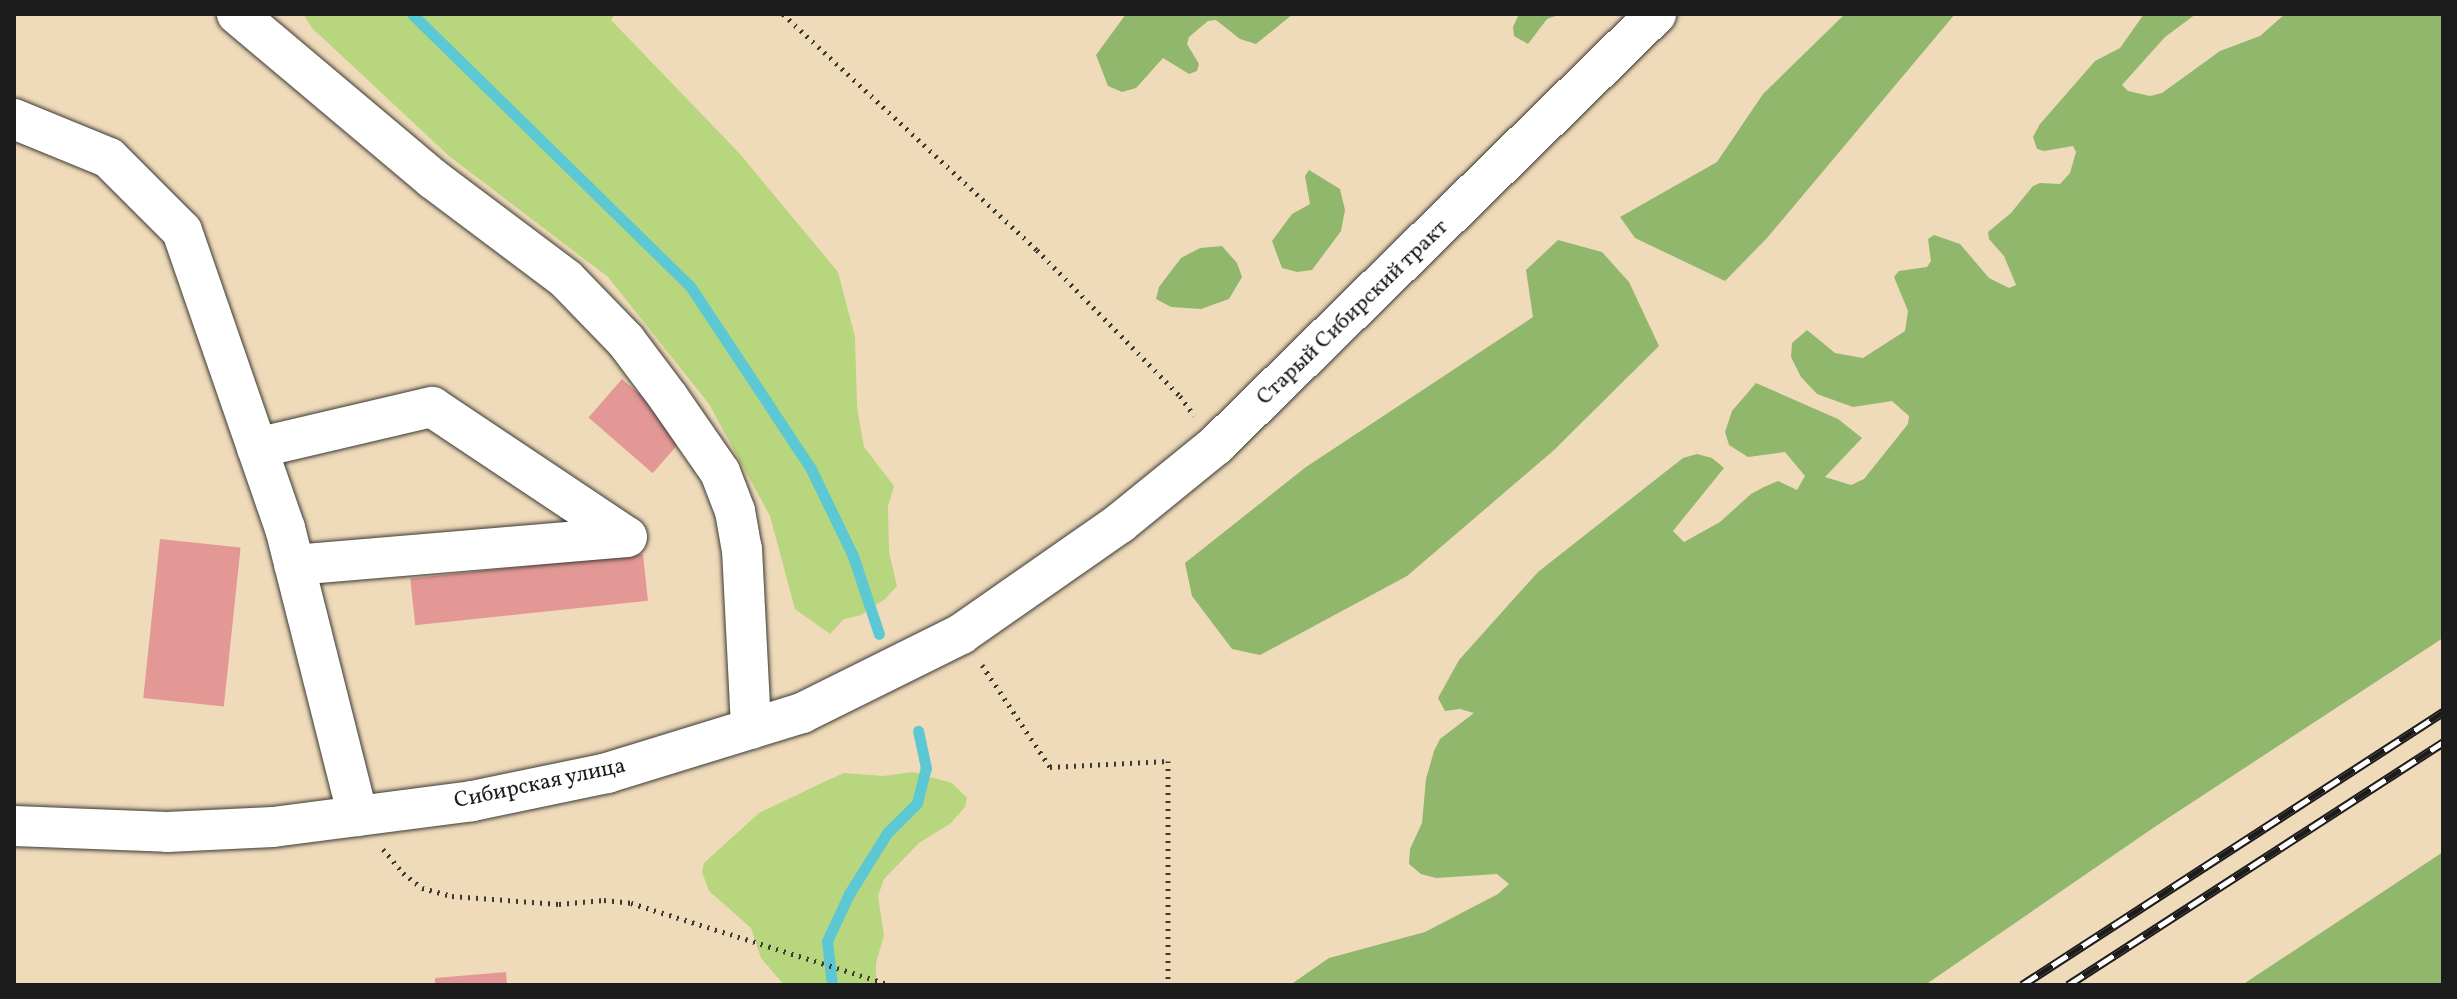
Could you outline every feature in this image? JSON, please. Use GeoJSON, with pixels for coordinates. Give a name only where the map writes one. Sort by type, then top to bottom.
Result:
{"type":"FeatureCollection","features":[{"type":"Feature","properties":{"kind":"street"},"geometry":{"type":"LineString","coordinates":[[237,14],[433,179],[566,279],[626,341],[668,397],[720,472],[735,511],[742,549],[751,729]]}},
{"type":"Feature","properties":{"kind":"street","name":"Старый Сибирский тракт"},"geometry":{"type":"LineString","coordinates":[[1029,590],[1120,523],[1216,445],[1656,14]]}},
{"type":"Feature","properties":{"kind":"street"},"geometry":{"type":"LineString","coordinates":[[14,119],[109,158],[182,231],[294,565],[358,816]]}},
{"type":"Feature","properties":{"kind":"street"},"geometry":{"type":"LineString","coordinates":[[257,448],[432,407],[627,537],[294,565]]}},
{"type":"Feature","properties":{"kind":"street","name":"Сибирская улица"},"geometry":{"type":"LineString","coordinates":[[14,826],[167,832],[273,827],[472,801],[607,773],[802,713],[961,634],[1029,590]]}},
{"type":"Feature","properties":{"kind":"path"},"geometry":{"type":"LineString","coordinates":[[783,14],[1037,250],[1180,396],[1216,445]]}},
{"type":"Feature","properties":{"kind":"path"},"geometry":{"type":"LineString","coordinates":[[961,634],[1050,767],[1168,761],[1168,985]]}},
{"type":"Feature","properties":{"kind":"path"},"geometry":{"type":"LineString","coordinates":[[358,816],[403,873],[422,888],[452,896],[559,904],[604,900],[631,903],[891,985]]}},
{"type":"Feature","properties":{"kind":"green space"},"geometry":{"type":"Polygon","coordinates":[[[303,14],[615,14],[611,20],[740,154],[838,272],[855,337],[857,407],[864,447],[894,486],[888,506],[889,552],[897,586],[885,599],[861,615],[844,619],[830,634],[795,609],[770,516],[709,404],[608,277],[449,156],[312,28],[303,14]]]}},
{"type":"Feature","properties":{"kind":"green space"},"geometry":{"type":"Polygon","coordinates":[[[1126,14],[1293,14],[1256,44],[1240,39],[1216,20],[1208,21],[1189,37],[1187,44],[1199,64],[1197,71],[1189,74],[1163,58],[1136,88],[1122,92],[1108,86],[1096,55],[1126,14]]]}},
{"type":"Feature","properties":{"kind":"green space"},"geometry":{"type":"Polygon","coordinates":[[[1519,14],[1561,14],[1547,19],[1528,44],[1514,36],[1513,27],[1519,14]]]}},
{"type":"Feature","properties":{"kind":"green space"},"geometry":{"type":"Polygon","coordinates":[[[1845,14],[1955,14],[1767,238],[1725,281],[1635,238],[1620,217],[1717,162],[1763,94],[1845,14]]]}},
{"type":"Feature","properties":{"kind":"green space"},"geometry":{"type":"Polygon","coordinates":[[[2144,14],[2196,14],[2165,37],[2122,85],[2128,91],[2150,96],[2162,93],[2220,51],[2260,36],[2285,14],[2443,14],[2443,638],[2156,826],[1925,985],[1290,985],[1329,958],[1425,932],[1498,894],[1509,884],[1497,874],[1436,878],[1421,874],[1409,864],[1410,849],[1422,823],[1426,779],[1434,751],[1440,739],[1474,713],[1460,709],[1445,711],[1438,698],[1459,660],[1538,572],[1683,458],[1697,454],[1712,458],[1724,468],[1673,531],[1684,542],[1720,522],[1751,494],[1764,487],[1778,481],[1797,490],[1805,476],[1785,452],[1748,457],[1729,445],[1725,432],[1732,411],[1756,383],[1838,419],[1862,438],[1825,477],[1851,485],[1864,479],[1908,424],[1909,416],[1892,401],[1853,407],[1817,394],[1801,377],[1791,357],[1792,343],[1807,330],[1835,353],[1863,358],[1905,331],[1908,311],[1894,277],[1899,271],[1927,267],[1931,261],[1928,239],[1934,235],[1960,244],[1989,278],[2009,288],[2016,285],[2004,256],[1989,239],[1988,232],[2011,213],[2033,186],[2040,183],[2060,184],[2070,173],[2076,152],[2073,146],[2044,151],[2037,149],[2033,137],[2040,124],[2095,61],[2120,48],[2144,14]]]}},
{"type":"Feature","properties":{"kind":"green space"},"geometry":{"type":"Polygon","coordinates":[[[1309,170],[1340,189],[1345,210],[1341,231],[1312,270],[1297,272],[1282,268],[1272,241],[1292,214],[1310,204],[1305,176],[1309,170]]]}},
{"type":"Feature","properties":{"kind":"green space"},"geometry":{"type":"Polygon","coordinates":[[[1558,240],[1602,252],[1629,282],[1659,346],[1553,451],[1407,576],[1260,655],[1232,649],[1192,596],[1185,563],[1306,467],[1533,317],[1526,270],[1558,240]]]}},
{"type":"Feature","properties":{"kind":"green space"},"geometry":{"type":"Polygon","coordinates":[[[1222,246],[1237,263],[1242,277],[1229,299],[1201,309],[1171,307],[1156,299],[1159,287],[1181,258],[1200,248],[1222,246]]]}},
{"type":"Feature","properties":{"kind":"green space"},"geometry":{"type":"Polygon","coordinates":[[[913,772],[952,783],[967,798],[965,807],[951,823],[919,843],[884,879],[878,896],[884,935],[876,963],[876,985],[784,985],[761,958],[751,928],[709,891],[702,872],[704,863],[759,813],[844,773],[883,776],[913,772]]]}},
{"type":"Feature","properties":{"kind":"green space"},"geometry":{"type":"Polygon","coordinates":[[[2443,852],[2443,985],[2242,985],[2443,852]]]}},
{"type":"Feature","properties":{"kind":"building"},"geometry":{"type":"Polygon","coordinates":[[[622,379],[686,435],[653,473],[589,417],[622,379]]]}},
{"type":"Feature","properties":{"kind":"building"},"geometry":{"type":"Polygon","coordinates":[[[160,539],[241,547],[224,707],[143,698],[160,539]]]}},
{"type":"Feature","properties":{"kind":"building"},"geometry":{"type":"Polygon","coordinates":[[[643,554],[648,601],[415,625],[410,578],[643,554]]]}},
{"type":"Feature","properties":{"kind":"building"},"geometry":{"type":"Polygon","coordinates":[[[506,972],[507,985],[435,985],[435,978],[506,972]]]}},
{"type":"Feature","properties":{"kind":"waterway"},"geometry":{"type":"LineString","coordinates":[[412,14],[690,286],[810,467],[853,556],[879,634]]}},
{"type":"Feature","properties":{"kind":"waterway"},"geometry":{"type":"LineString","coordinates":[[832,985],[827,941],[849,894],[887,833],[917,803],[926,768],[918,731]]}},
{"type":"Feature","properties":{"kind":"railway"},"geometry":{"type":"LineString","coordinates":[[2022,985],[2443,712]]}},
{"type":"Feature","properties":{"kind":"railway"},"geometry":{"type":"LineString","coordinates":[[2068,985],[2443,742]]}}]}
